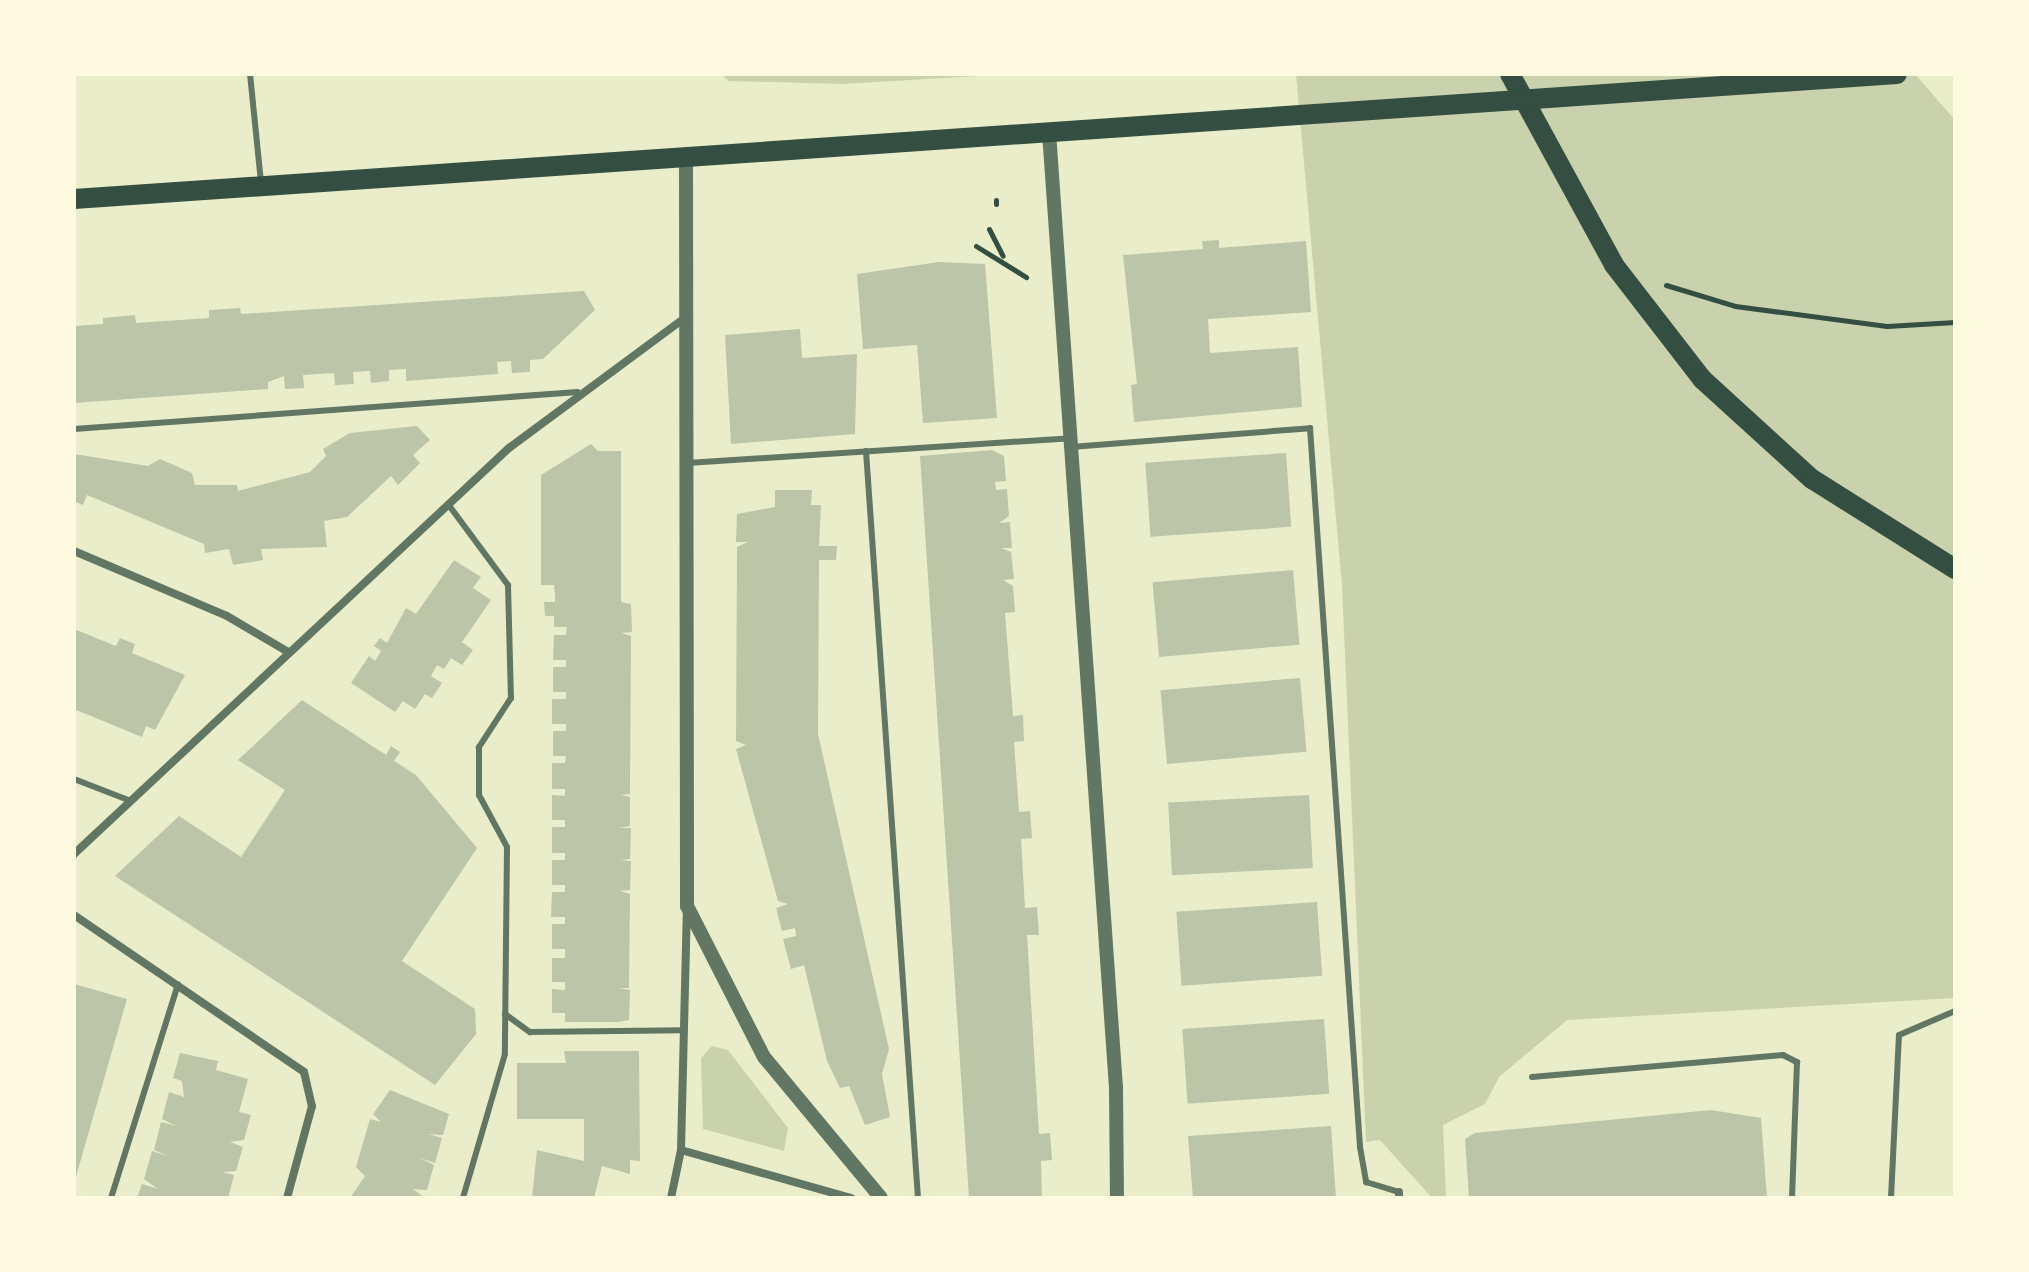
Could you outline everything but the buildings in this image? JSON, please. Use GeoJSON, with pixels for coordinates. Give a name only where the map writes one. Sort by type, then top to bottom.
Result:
{"type":"FeatureCollection","features":[{"type":"Feature","properties":{"kind":"main road"},"geometry":{"type":"LineString","coordinates":[[1510,74],[1614,265],[1702,379],[1812,479],[1955,569]]}},
{"type":"Feature","properties":{"kind":"main road"},"geometry":{"type":"LineString","coordinates":[[74,199],[1897,74]]}},
{"type":"Feature","properties":{"kind":"street"},"geometry":{"type":"LineString","coordinates":[[1049,132],[1116,1087],[1117,1198]]}},
{"type":"Feature","properties":{"kind":"street"},"geometry":{"type":"LineString","coordinates":[[671,1198],[681,1150],[687,906],[686,157]]}},
{"type":"Feature","properties":{"kind":"street"},"geometry":{"type":"LineString","coordinates":[[74,854],[447,504],[578,392],[687,316]]}},
{"type":"Feature","properties":{"kind":"street"},"geometry":{"type":"LineString","coordinates":[[74,551],[227,616],[288,652]]}},
{"type":"Feature","properties":{"kind":"street"},"geometry":{"type":"LineString","coordinates":[[687,906],[764,1057],[881,1198]]}},
{"type":"Feature","properties":{"kind":"street"},"geometry":{"type":"LineString","coordinates":[[74,915],[296,1063],[312,1094],[287,1198]]}},
{"type":"Feature","properties":{"kind":"street"},"geometry":{"type":"LineString","coordinates":[[681,1150],[851,1198]]}},
{"type":"Feature","properties":{"kind":"lane"},"geometry":{"type":"LineString","coordinates":[[250,74],[261,186]]}},
{"type":"Feature","properties":{"kind":"lane"},"geometry":{"type":"LineString","coordinates":[[74,429],[578,392]]}},
{"type":"Feature","properties":{"kind":"lane"},"geometry":{"type":"LineString","coordinates":[[686,463],[1310,428],[1360,1147],[1366,1182],[1399,1195]]}},
{"type":"Feature","properties":{"kind":"lane"},"geometry":{"type":"LineString","coordinates":[[866,451],[918,1198]]}},
{"type":"Feature","properties":{"kind":"lane"},"geometry":{"type":"LineString","coordinates":[[447,504],[508,585],[511,698],[479,747],[479,795],[507,847],[505,1054],[463,1198]]}},
{"type":"Feature","properties":{"kind":"lane"},"geometry":{"type":"LineString","coordinates":[[74,779],[131,801]]}},
{"type":"Feature","properties":{"kind":"lane"},"geometry":{"type":"LineString","coordinates":[[111,1198],[178,984]]}},
{"type":"Feature","properties":{"kind":"lane"},"geometry":{"type":"LineString","coordinates":[[1891,1198],[1899,1035],[1955,1011]]}},
{"type":"Feature","properties":{"kind":"lane"},"geometry":{"type":"LineString","coordinates":[[505,1014],[530,1032],[683,1030]]}},
{"type":"Feature","properties":{"kind":"lane"},"geometry":{"type":"LineString","coordinates":[[1532,1077],[1783,1055],[1797,1062],[1792,1198]]}},
{"type":"Feature","properties":{"kind":"path"},"geometry":{"type":"LineString","coordinates":[[989,229],[1003,257]]}},
{"type":"Feature","properties":{"kind":"path"},"geometry":{"type":"LineString","coordinates":[[976,246],[1003,257],[1026,277]]}},
{"type":"Feature","properties":{"kind":"path"},"geometry":{"type":"LineString","coordinates":[[1658,276],[1675,297]]}},
{"type":"Feature","properties":{"kind":"path"},"geometry":{"type":"LineString","coordinates":[[1665,285],[1735,306],[1887,326],[1955,322]]}},
{"type":"Feature","properties":{"kind":"green space"},"geometry":{"type":"Polygon","coordinates":[[[721,74],[1011,74],[843,84],[729,81],[721,74]]]}},
{"type":"Feature","properties":{"kind":"green space"},"geometry":{"type":"Polygon","coordinates":[[[1296,74],[1915,74],[1955,120],[1955,998],[1567,1020],[1499,1077],[1485,1104],[1443,1125],[1446,1198],[1432,1198],[1380,1140],[1366,1142],[1342,585],[1296,74]]]}},
{"type":"Feature","properties":{"kind":"green space"},"geometry":{"type":"Polygon","coordinates":[[[712,1046],[728,1050],[788,1128],[784,1151],[703,1129],[701,1058],[712,1046]]]}}]}
